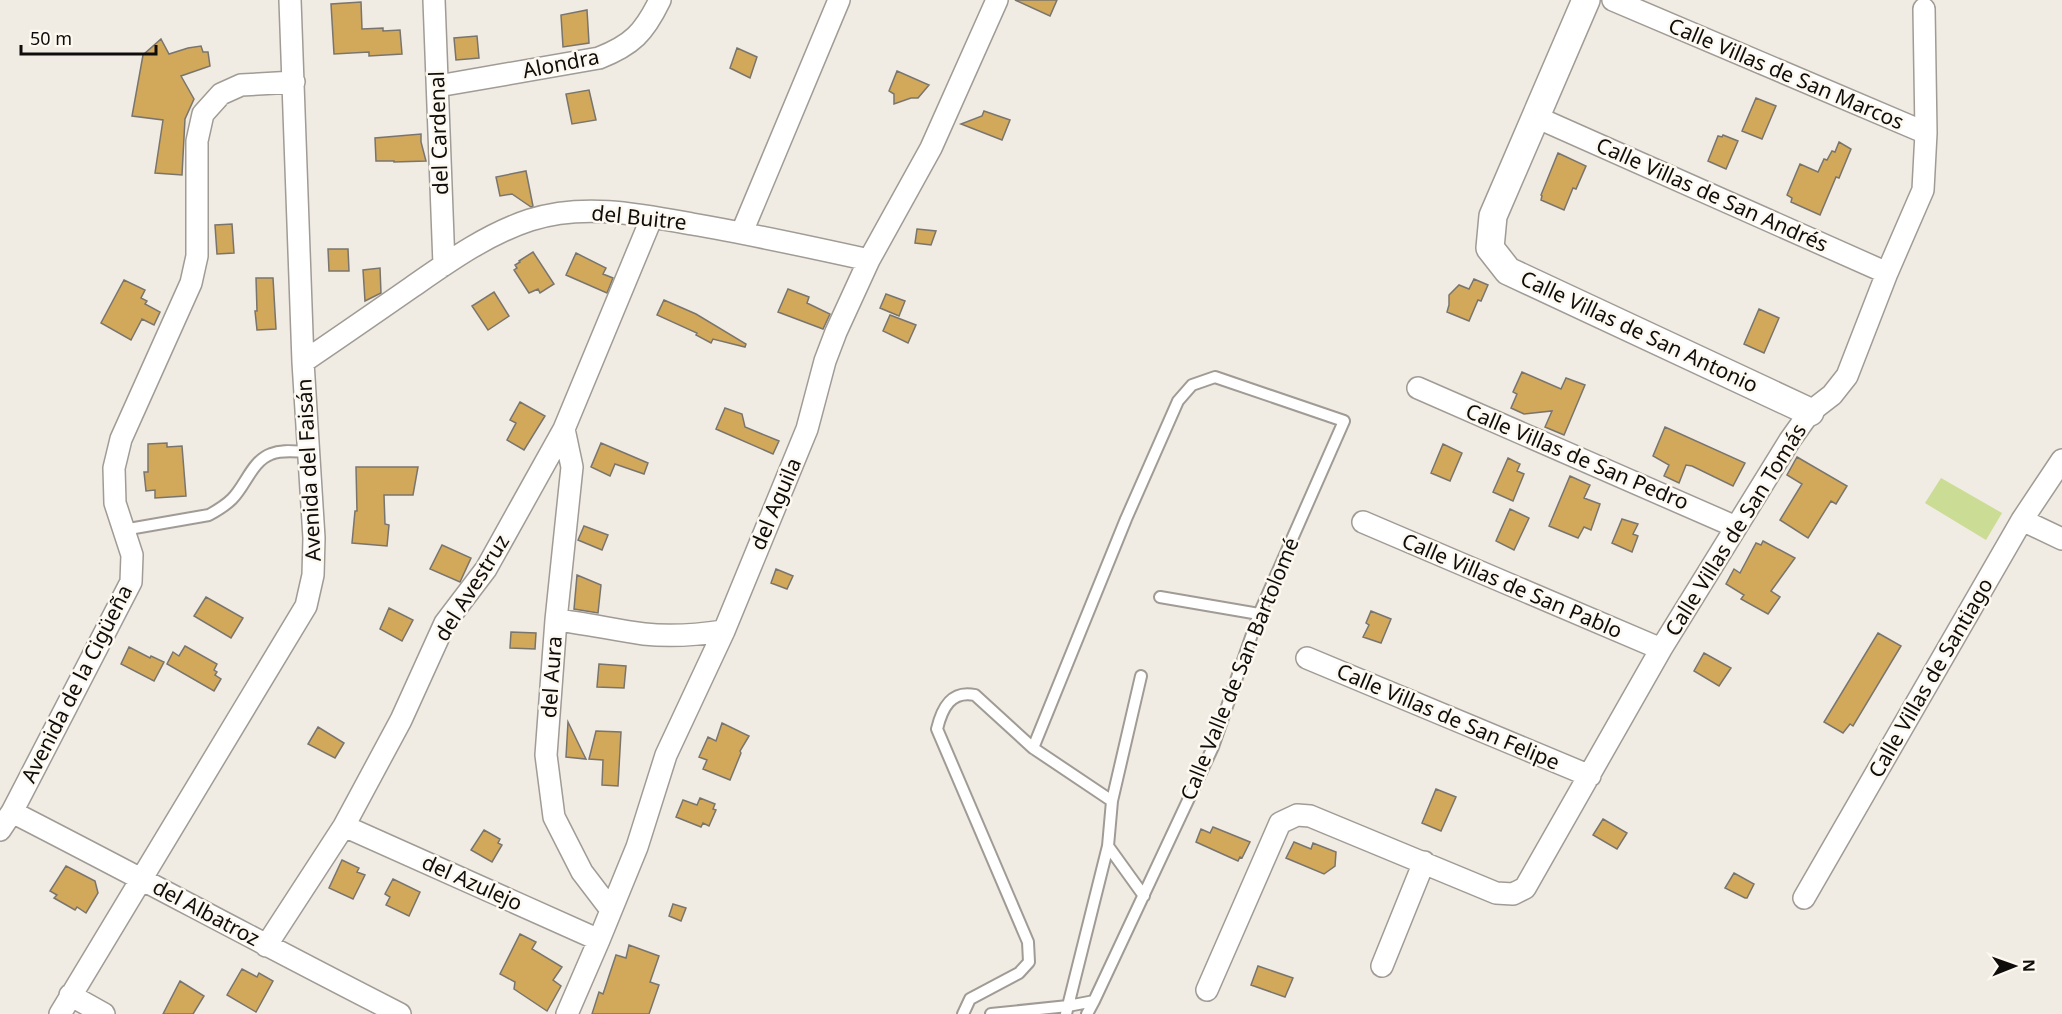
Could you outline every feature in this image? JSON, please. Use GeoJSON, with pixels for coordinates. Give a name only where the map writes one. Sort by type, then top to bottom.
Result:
{"type":"FeatureCollection","features":[{"type":"Feature","properties":{"kind":"street","name":"Avenida del Faisán"},"geometry":{"type":"LineString","coordinates":[[60,1014],[306,606],[313,575],[314,538],[303,362],[290,0]]}},
{"type":"Feature","properties":{"kind":"street","name":"del Cardenal"},"geometry":{"type":"LineString","coordinates":[[434,0],[444,265]]}},
{"type":"Feature","properties":{"kind":"street","name":"Alondra"},"geometry":{"type":"LineString","coordinates":[[438,86],[599,58],[622,49],[635,39],[652,17],[660,0]]}},
{"type":"Feature","properties":{"kind":"street"},"geometry":{"type":"LineString","coordinates":[[742,232],[839,0]]}},
{"type":"Feature","properties":{"kind":"street","name":"del Aguila"},"geometry":{"type":"LineString","coordinates":[[567,1014],[637,847],[666,755],[724,631],[807,429],[825,361],[869,260],[931,148],[997,0]]}},
{"type":"Feature","properties":{"kind":"street","name":"Calle Villas de San Antonio"},"geometry":{"type":"LineString","coordinates":[[1586,0],[1493,216],[1490,248],[1508,271],[1810,412]]}},
{"type":"Feature","properties":{"kind":"street","name":"Calle Villas de San Marcos"},"geometry":{"type":"LineString","coordinates":[[1614,0],[1926,133]]}},
{"type":"Feature","properties":{"kind":"street","name":"Calle Villas de San Tomás"},"geometry":{"type":"LineString","coordinates":[[1424,862],[1496,893],[1513,894],[1525,888],[1661,649],[1790,440],[1810,412],[1832,394],[1847,375],[1923,190],[1926,133],[1924,9]]}},
{"type":"Feature","properties":{"kind":"street","name":"Avenida de la Cigüeña"},"geometry":{"type":"LineString","coordinates":[[0,830],[12,812],[131,582],[132,555],[115,503],[114,468],[121,439],[191,283],[197,256],[197,141],[203,114],[221,94],[241,85],[294,82]]}},
{"type":"Feature","properties":{"kind":"street","name":"Calle Villas de San Andrés"},"geometry":{"type":"LineString","coordinates":[[1536,117],[1887,273]]}},
{"type":"Feature","properties":{"kind":"street","name":"del Buitre"},"geometry":{"type":"LineString","coordinates":[[303,362],[444,265],[494,236],[530,220],[565,212],[608,211],[652,217],[742,232],[869,260]]}},
{"type":"Feature","properties":{"kind":"street","name":"del Avestruz"},"geometry":{"type":"LineString","coordinates":[[266,946],[344,826],[401,720],[445,623],[486,569],[564,429],[652,217]]}},
{"type":"Feature","properties":{"kind":"street","name":"Calle Villas de San Pedro"},"geometry":{"type":"LineString","coordinates":[[1418,388],[1736,527]]}},
{"type":"Feature","properties":{"kind":"street","name":"del Aura"},"geometry":{"type":"LineString","coordinates":[[564,429],[572,467],[556,620],[546,755],[554,817],[582,872],[611,910]]}},
{"type":"Feature","properties":{"kind":"street","name":"Calle Villas de Santiago"},"geometry":{"type":"LineString","coordinates":[[1804,898],[2022,520],[2062,460]]}},
{"type":"Feature","properties":{"kind":"street"},"geometry":{"type":"LineString","coordinates":[[2022,520],[2062,539]]}},
{"type":"Feature","properties":{"kind":"street","name":"Calle Villas de San Pablo"},"geometry":{"type":"LineString","coordinates":[[1363,522],[1661,649]]}},
{"type":"Feature","properties":{"kind":"street"},"geometry":{"type":"LineString","coordinates":[[556,620],[645,634],[674,636],[724,631]]}},
{"type":"Feature","properties":{"kind":"street","name":"Calle Villas de San Felipe"},"geometry":{"type":"LineString","coordinates":[[1307,658],[1590,776]]}},
{"type":"Feature","properties":{"kind":"street","name":"del Albatroz"},"geometry":{"type":"LineString","coordinates":[[12,812],[400,1014]]}},
{"type":"Feature","properties":{"kind":"street"},"geometry":{"type":"LineString","coordinates":[[1207,990],[1280,823],[1297,815],[1310,816],[1424,862],[1382,966]]}},
{"type":"Feature","properties":{"kind":"street","name":"del Azulejo"},"geometry":{"type":"LineString","coordinates":[[344,826],[599,940]]}},
{"type":"Feature","properties":{"kind":"street"},"geometry":{"type":"LineString","coordinates":[[70,995],[104,1014]]}},
{"type":"Feature","properties":{"kind":"lane","name":"Calle Valle de San Bartolomé"},"geometry":{"type":"LineString","coordinates":[[1033,748],[1126,519],[1178,401],[1192,385],[1215,377],[1344,421],[1259,614],[1213,747],[1087,1014]]}},
{"type":"Feature","properties":{"kind":"lane"},"geometry":{"type":"LineString","coordinates":[[123,530],[209,515],[221,509],[233,498],[257,464],[270,454],[280,451],[309,452]]}},
{"type":"Feature","properties":{"kind":"lane"},"geometry":{"type":"LineString","coordinates":[[1160,597],[1259,614]]}},
{"type":"Feature","properties":{"kind":"lane"},"geometry":{"type":"LineString","coordinates":[[1067,1010],[1108,846],[1112,801],[1141,676]]}},
{"type":"Feature","properties":{"kind":"lane"},"geometry":{"type":"LineString","coordinates":[[963,1014],[970,999],[1019,973],[1029,962],[1028,942],[937,729],[941,712],[955,696],[965,693],[975,695],[1033,748],[1112,801]]}},
{"type":"Feature","properties":{"kind":"lane"},"geometry":{"type":"LineString","coordinates":[[1108,846],[1144,896]]}},
{"type":"Feature","properties":{"kind":"lane"},"geometry":{"type":"LineString","coordinates":[[991,1014],[1067,1010],[1094,1001]]}},
{"type":"Feature","properties":{"kind":"green space"},"geometry":{"type":"Polygon","coordinates":[[[1941,478],[2002,513],[1986,540],[1925,503],[1941,478]]]}},
{"type":"Feature","properties":{"kind":"building"},"geometry":{"type":"Polygon","coordinates":[[[1015,0],[1057,0],[1050,16],[1015,0]]]}},
{"type":"Feature","properties":{"kind":"building"},"geometry":{"type":"Polygon","coordinates":[[[361,2],[362,29],[400,30],[402,54],[369,56],[369,52],[334,54],[331,4],[361,2]]]}},
{"type":"Feature","properties":{"kind":"building"},"geometry":{"type":"Polygon","coordinates":[[[587,10],[589,43],[563,47],[561,15],[587,10]]]}},
{"type":"Feature","properties":{"kind":"building"},"geometry":{"type":"Polygon","coordinates":[[[477,36],[479,58],[456,60],[454,38],[477,36]]]}},
{"type":"Feature","properties":{"kind":"building"},"geometry":{"type":"Polygon","coordinates":[[[161,39],[169,54],[201,46],[203,52],[208,52],[210,66],[181,76],[194,99],[185,119],[182,175],[155,173],[163,120],[132,116],[143,55],[161,39]]]}},
{"type":"Feature","properties":{"kind":"building"},"geometry":{"type":"Polygon","coordinates":[[[737,48],[757,57],[750,78],[730,68],[737,48]]]}},
{"type":"Feature","properties":{"kind":"building"},"geometry":{"type":"Polygon","coordinates":[[[897,71],[929,85],[918,98],[894,104],[894,94],[889,91],[897,71]]]}},
{"type":"Feature","properties":{"kind":"building"},"geometry":{"type":"Polygon","coordinates":[[[589,90],[596,120],[572,124],[566,94],[589,90]]]}},
{"type":"Feature","properties":{"kind":"building"},"geometry":{"type":"Polygon","coordinates":[[[1756,98],[1776,106],[1762,139],[1742,131],[1756,98]]]}},
{"type":"Feature","properties":{"kind":"building"},"geometry":{"type":"Polygon","coordinates":[[[984,111],[1010,120],[1002,140],[961,124],[982,116],[984,111]]]}},
{"type":"Feature","properties":{"kind":"building"},"geometry":{"type":"Polygon","coordinates":[[[421,134],[426,161],[376,161],[375,138],[421,134]]]}},
{"type":"Feature","properties":{"kind":"building"},"geometry":{"type":"Polygon","coordinates":[[[1723,135],[1738,141],[1726,169],[1708,161],[1718,136],[1723,135]]]}},
{"type":"Feature","properties":{"kind":"building"},"geometry":{"type":"Polygon","coordinates":[[[1839,142],[1851,149],[1820,215],[1791,202],[1792,198],[1787,195],[1800,164],[1818,172],[1824,159],[1827,160],[1832,151],[1835,152],[1839,142]]]}},
{"type":"Feature","properties":{"kind":"building"},"geometry":{"type":"Polygon","coordinates":[[[1558,153],[1586,166],[1564,210],[1541,200],[1558,153]]]}},
{"type":"Feature","properties":{"kind":"building"},"geometry":{"type":"Polygon","coordinates":[[[526,171],[533,206],[531,207],[512,194],[500,196],[496,177],[526,171]]]}},
{"type":"Feature","properties":{"kind":"building"},"geometry":{"type":"Polygon","coordinates":[[[232,224],[234,253],[217,254],[215,225],[232,224]]]}},
{"type":"Feature","properties":{"kind":"building"},"geometry":{"type":"Polygon","coordinates":[[[917,229],[936,231],[931,245],[915,243],[917,229]]]}},
{"type":"Feature","properties":{"kind":"building"},"geometry":{"type":"Polygon","coordinates":[[[328,249],[348,249],[349,271],[329,271],[328,249]]]}},
{"type":"Feature","properties":{"kind":"building"},"geometry":{"type":"Polygon","coordinates":[[[533,252],[554,284],[540,293],[538,289],[529,293],[514,270],[519,261],[533,252]]]}},
{"type":"Feature","properties":{"kind":"building"},"geometry":{"type":"Polygon","coordinates":[[[576,253],[606,268],[603,274],[613,278],[607,293],[566,275],[576,253]]]}},
{"type":"Feature","properties":{"kind":"building"},"geometry":{"type":"Polygon","coordinates":[[[380,268],[381,293],[365,301],[363,270],[380,268]]]}},
{"type":"Feature","properties":{"kind":"building"},"geometry":{"type":"Polygon","coordinates":[[[256,278],[273,278],[276,329],[257,330],[256,278]]]}},
{"type":"Feature","properties":{"kind":"building"},"geometry":{"type":"Polygon","coordinates":[[[1474,279],[1488,285],[1481,301],[1478,300],[1469,321],[1447,312],[1449,295],[1459,285],[1469,289],[1474,279]]]}},
{"type":"Feature","properties":{"kind":"building"},"geometry":{"type":"Polygon","coordinates":[[[124,280],[145,290],[141,298],[147,301],[145,304],[160,312],[154,325],[142,319],[131,340],[101,323],[124,280]]]}},
{"type":"Feature","properties":{"kind":"building"},"geometry":{"type":"Polygon","coordinates":[[[788,289],[809,297],[807,303],[830,314],[823,329],[778,312],[788,289]]]}},
{"type":"Feature","properties":{"kind":"building"},"geometry":{"type":"Polygon","coordinates":[[[494,292],[509,316],[488,330],[472,306],[494,292]]]}},
{"type":"Feature","properties":{"kind":"building"},"geometry":{"type":"Polygon","coordinates":[[[886,294],[905,301],[899,316],[880,308],[886,294]]]}},
{"type":"Feature","properties":{"kind":"building"},"geometry":{"type":"Polygon","coordinates":[[[664,300],[696,314],[746,344],[745,347],[713,339],[711,343],[696,335],[697,333],[657,315],[664,300]]]}},
{"type":"Feature","properties":{"kind":"building"},"geometry":{"type":"Polygon","coordinates":[[[1759,309],[1779,318],[1764,353],[1744,344],[1759,309]]]}},
{"type":"Feature","properties":{"kind":"building"},"geometry":{"type":"Polygon","coordinates":[[[890,315],[916,325],[908,343],[883,331],[890,315]]]}},
{"type":"Feature","properties":{"kind":"building"},"geometry":{"type":"Polygon","coordinates":[[[1522,372],[1561,389],[1566,378],[1585,385],[1564,435],[1545,427],[1552,411],[1524,414],[1511,408],[1517,394],[1513,392],[1522,372]]]}},
{"type":"Feature","properties":{"kind":"building"},"geometry":{"type":"Polygon","coordinates":[[[520,402],[545,416],[524,450],[507,440],[516,423],[510,420],[520,402]]]}},
{"type":"Feature","properties":{"kind":"building"},"geometry":{"type":"Polygon","coordinates":[[[725,408],[742,414],[745,427],[779,441],[773,454],[716,429],[725,408]]]}},
{"type":"Feature","properties":{"kind":"building"},"geometry":{"type":"Polygon","coordinates":[[[1665,427],[1745,463],[1733,486],[1686,465],[1679,483],[1664,476],[1669,465],[1653,456],[1665,427]]]}},
{"type":"Feature","properties":{"kind":"building"},"geometry":{"type":"Polygon","coordinates":[[[167,443],[167,447],[182,446],[186,496],[155,498],[155,490],[146,491],[144,472],[148,472],[148,444],[167,443]]]}},
{"type":"Feature","properties":{"kind":"building"},"geometry":{"type":"Polygon","coordinates":[[[601,443],[648,463],[644,474],[615,464],[610,476],[591,467],[601,443]]]}},
{"type":"Feature","properties":{"kind":"building"},"geometry":{"type":"Polygon","coordinates":[[[1443,444],[1462,453],[1450,481],[1431,473],[1443,444]]]}},
{"type":"Feature","properties":{"kind":"building"},"geometry":{"type":"Polygon","coordinates":[[[1797,457],[1847,486],[1836,504],[1831,501],[1808,538],[1780,520],[1802,484],[1787,475],[1797,457]]]}},
{"type":"Feature","properties":{"kind":"building"},"geometry":{"type":"Polygon","coordinates":[[[1508,458],[1520,464],[1517,471],[1524,474],[1513,501],[1493,492],[1508,458]]]}},
{"type":"Feature","properties":{"kind":"building"},"geometry":{"type":"Polygon","coordinates":[[[356,467],[418,467],[413,495],[384,495],[385,524],[389,525],[387,546],[352,543],[355,511],[357,511],[356,467]]]}},
{"type":"Feature","properties":{"kind":"building"},"geometry":{"type":"Polygon","coordinates":[[[1570,476],[1590,485],[1584,498],[1600,504],[1591,530],[1584,527],[1578,538],[1549,526],[1570,476]]]}},
{"type":"Feature","properties":{"kind":"building"},"geometry":{"type":"Polygon","coordinates":[[[1510,509],[1529,518],[1514,550],[1496,541],[1510,509]]]}},
{"type":"Feature","properties":{"kind":"building"},"geometry":{"type":"Polygon","coordinates":[[[1622,519],[1638,524],[1633,534],[1638,536],[1632,552],[1612,543],[1622,519]]]}},
{"type":"Feature","properties":{"kind":"building"},"geometry":{"type":"Polygon","coordinates":[[[584,526],[608,535],[602,550],[578,540],[584,526]]]}},
{"type":"Feature","properties":{"kind":"building"},"geometry":{"type":"Polygon","coordinates":[[[1763,541],[1795,558],[1771,591],[1780,597],[1768,614],[1741,599],[1744,595],[1726,584],[1734,569],[1740,573],[1756,543],[1761,545],[1763,541]]]}},
{"type":"Feature","properties":{"kind":"building"},"geometry":{"type":"Polygon","coordinates":[[[442,545],[471,558],[460,582],[430,569],[442,545]]]}},
{"type":"Feature","properties":{"kind":"building"},"geometry":{"type":"Polygon","coordinates":[[[776,569],[793,576],[787,589],[771,583],[776,569]]]}},
{"type":"Feature","properties":{"kind":"building"},"geometry":{"type":"Polygon","coordinates":[[[577,575],[601,585],[598,613],[574,609],[577,575]]]}},
{"type":"Feature","properties":{"kind":"building"},"geometry":{"type":"Polygon","coordinates":[[[206,597],[243,618],[231,638],[194,616],[206,597]]]}},
{"type":"Feature","properties":{"kind":"building"},"geometry":{"type":"Polygon","coordinates":[[[389,608],[413,620],[402,641],[380,629],[389,608]]]}},
{"type":"Feature","properties":{"kind":"building"},"geometry":{"type":"Polygon","coordinates":[[[1371,611],[1391,619],[1381,643],[1363,637],[1369,625],[1366,623],[1371,611]]]}},
{"type":"Feature","properties":{"kind":"building"},"geometry":{"type":"Polygon","coordinates":[[[511,632],[536,633],[535,649],[510,648],[511,632]]]}},
{"type":"Feature","properties":{"kind":"building"},"geometry":{"type":"Polygon","coordinates":[[[1878,633],[1901,646],[1853,726],[1850,724],[1843,733],[1824,722],[1878,633]]]}},
{"type":"Feature","properties":{"kind":"building"},"geometry":{"type":"Polygon","coordinates":[[[185,646],[217,664],[214,670],[217,672],[215,675],[221,679],[214,691],[167,664],[173,652],[179,656],[185,646]]]}},
{"type":"Feature","properties":{"kind":"building"},"geometry":{"type":"Polygon","coordinates":[[[129,647],[150,658],[151,656],[164,662],[154,681],[121,664],[129,647]]]}},
{"type":"Feature","properties":{"kind":"building"},"geometry":{"type":"Polygon","coordinates":[[[1704,653],[1731,668],[1719,686],[1694,671],[1704,653]]]}},
{"type":"Feature","properties":{"kind":"building"},"geometry":{"type":"Polygon","coordinates":[[[599,664],[626,666],[624,688],[597,687],[599,664]]]}},
{"type":"Feature","properties":{"kind":"building"},"geometry":{"type":"Polygon","coordinates":[[[568,722],[581,749],[586,759],[566,757],[568,722]]]}},
{"type":"Feature","properties":{"kind":"building"},"geometry":{"type":"Polygon","coordinates":[[[722,723],[749,736],[740,751],[730,780],[703,769],[707,760],[699,757],[708,737],[716,741],[722,723]]]}},
{"type":"Feature","properties":{"kind":"building"},"geometry":{"type":"Polygon","coordinates":[[[318,727],[344,743],[335,758],[308,744],[318,727]]]}},
{"type":"Feature","properties":{"kind":"building"},"geometry":{"type":"Polygon","coordinates":[[[596,731],[621,732],[618,786],[602,785],[603,760],[589,759],[596,731]]]}},
{"type":"Feature","properties":{"kind":"building"},"geometry":{"type":"Polygon","coordinates":[[[1436,789],[1456,797],[1441,831],[1422,823],[1436,789]]]}},
{"type":"Feature","properties":{"kind":"building"},"geometry":{"type":"Polygon","coordinates":[[[700,798],[715,804],[713,809],[716,810],[709,826],[703,823],[701,827],[676,817],[683,800],[697,805],[700,798]]]}},
{"type":"Feature","properties":{"kind":"building"},"geometry":{"type":"Polygon","coordinates":[[[1603,819],[1627,833],[1617,849],[1593,835],[1603,819]]]}},
{"type":"Feature","properties":{"kind":"building"},"geometry":{"type":"Polygon","coordinates":[[[1213,827],[1250,842],[1242,858],[1240,857],[1238,861],[1196,842],[1201,829],[1210,833],[1213,827]]]}},
{"type":"Feature","properties":{"kind":"building"},"geometry":{"type":"Polygon","coordinates":[[[484,830],[500,839],[498,843],[502,845],[492,862],[471,850],[484,830]]]}},
{"type":"Feature","properties":{"kind":"building"},"geometry":{"type":"Polygon","coordinates":[[[1294,842],[1311,849],[1313,843],[1336,852],[1335,866],[1324,874],[1286,858],[1294,842]]]}},
{"type":"Feature","properties":{"kind":"building"},"geometry":{"type":"Polygon","coordinates":[[[342,860],[359,868],[357,872],[365,875],[353,899],[329,888],[342,860]]]}},
{"type":"Feature","properties":{"kind":"building"},"geometry":{"type":"Polygon","coordinates":[[[66,866],[95,881],[98,893],[86,913],[77,907],[75,910],[54,898],[57,895],[50,891],[66,866]]]}},
{"type":"Feature","properties":{"kind":"building"},"geometry":{"type":"Polygon","coordinates":[[[1734,873],[1754,884],[1747,898],[1725,888],[1734,873]]]}},
{"type":"Feature","properties":{"kind":"building"},"geometry":{"type":"Polygon","coordinates":[[[393,879],[420,892],[409,916],[386,905],[390,897],[385,894],[393,879]]]}},
{"type":"Feature","properties":{"kind":"building"},"geometry":{"type":"Polygon","coordinates":[[[673,904],[686,908],[681,921],[669,916],[673,904]]]}},
{"type":"Feature","properties":{"kind":"building"},"geometry":{"type":"Polygon","coordinates":[[[520,934],[536,942],[532,949],[562,967],[553,980],[561,986],[547,1011],[514,989],[515,982],[500,974],[520,934]]]}},
{"type":"Feature","properties":{"kind":"building"},"geometry":{"type":"Polygon","coordinates":[[[629,945],[659,956],[650,982],[659,985],[649,1014],[592,1014],[599,992],[603,994],[616,955],[626,958],[629,945]]]}},
{"type":"Feature","properties":{"kind":"building"},"geometry":{"type":"Polygon","coordinates":[[[1258,966],[1293,978],[1285,997],[1251,985],[1258,966]]]}},
{"type":"Feature","properties":{"kind":"building"},"geometry":{"type":"Polygon","coordinates":[[[242,969],[257,977],[259,973],[273,981],[256,1012],[227,995],[242,969]]]}},
{"type":"Feature","properties":{"kind":"building"},"geometry":{"type":"Polygon","coordinates":[[[180,981],[204,996],[193,1014],[163,1014],[180,981]]]}}]}
